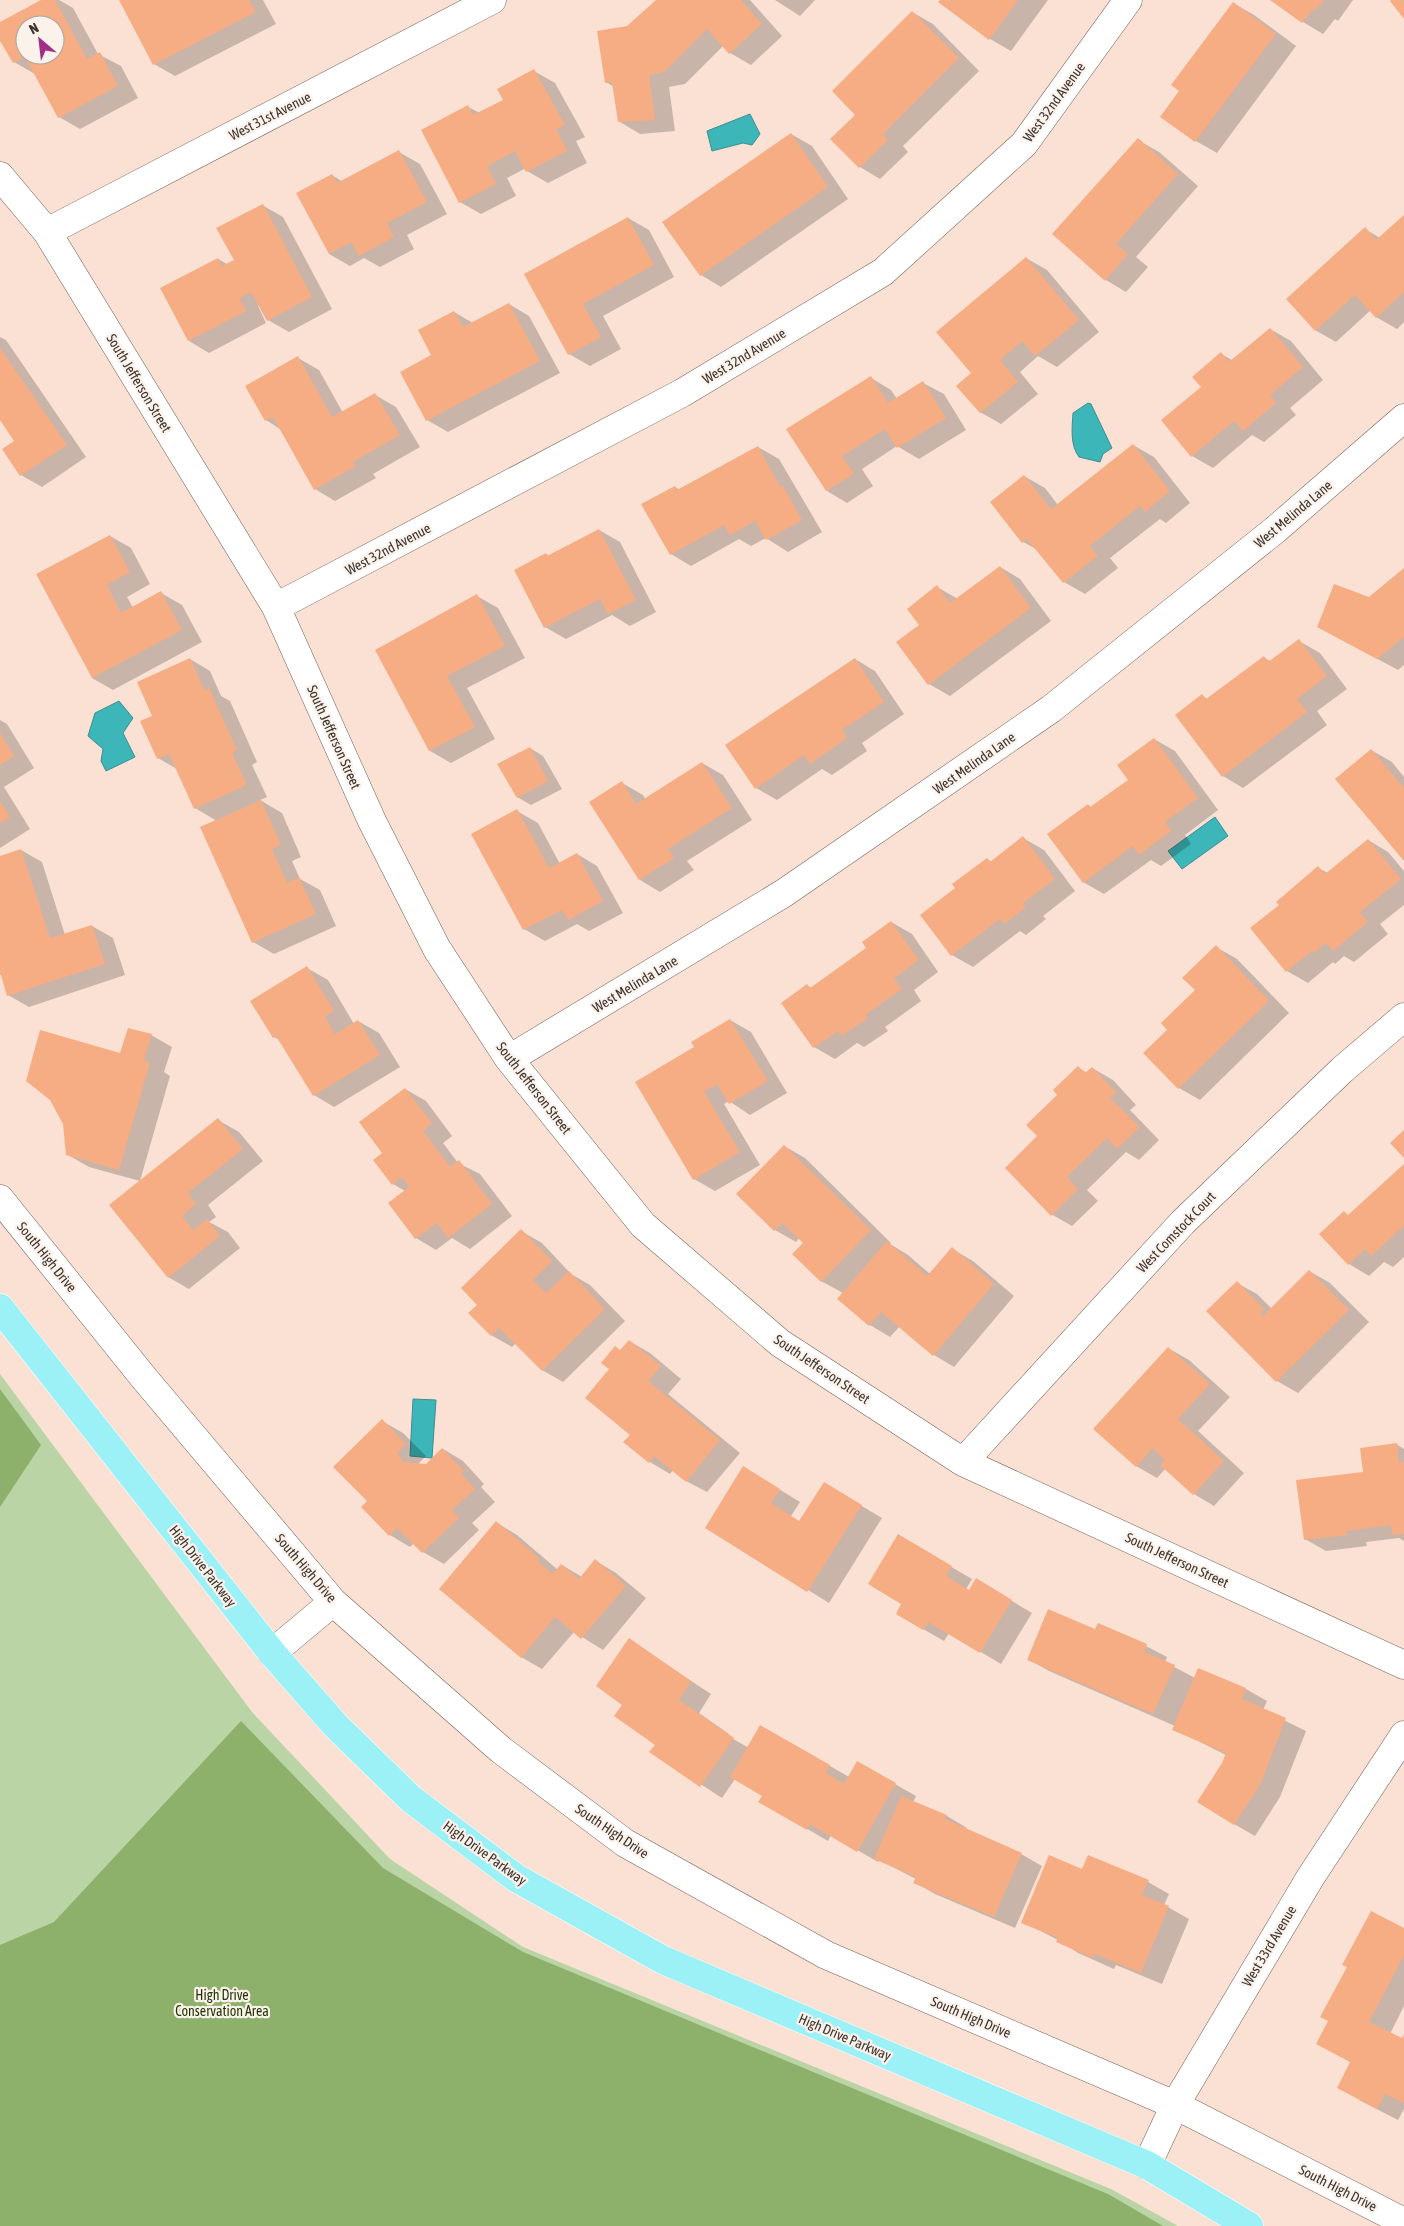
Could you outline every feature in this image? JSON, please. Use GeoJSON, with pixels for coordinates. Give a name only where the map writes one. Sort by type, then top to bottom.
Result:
{"type":"FeatureCollection","features":[{"type":"Feature","properties":{"kind":"main road","name":"High Drive Parkway"},"geometry":{"type":"LineString","coordinates":[[0,1308],[272,1654],[336,1726],[411,1799],[516,1878],[663,1960],[1148,2165]]}},
{"type":"Feature","properties":{"kind":"main road"},"geometry":{"type":"LineString","coordinates":[[1148,2165],[1249,2226]]}},
{"type":"Feature","properties":{"kind":"street","name":"West 31st Avenue"},"geometry":{"type":"LineString","coordinates":[[47,232],[492,0]]}},
{"type":"Feature","properties":{"kind":"street","name":"West 32nd Avenue"},"geometry":{"type":"LineString","coordinates":[[276,607],[682,394],[883,272],[1024,144],[1128,0]]}},
{"type":"Feature","properties":{"kind":"street","name":"South Jefferson Street"},"geometry":{"type":"LineString","coordinates":[[0,176],[47,232],[276,607],[372,821],[437,949],[510,1059],[644,1225],[780,1343],[963,1462],[1404,1665]]}},
{"type":"Feature","properties":{"kind":"street","name":"West Melinda Lane"},"geometry":{"type":"LineString","coordinates":[[510,1059],[784,894],[1052,709],[1275,530],[1404,418]]}},
{"type":"Feature","properties":{"kind":"street","name":"West Comstock Court"},"geometry":{"type":"LineString","coordinates":[[963,1462],[1183,1222],[1342,1070],[1404,1017]]}},
{"type":"Feature","properties":{"kind":"street","name":"South High Drive"},"geometry":{"type":"LineString","coordinates":[[0,1199],[144,1378],[333,1602],[501,1750],[625,1843],[826,1955],[1175,2104],[1404,2222]]}},
{"type":"Feature","properties":{"kind":"street"},"geometry":{"type":"LineString","coordinates":[[272,1654],[333,1602]]}},
{"type":"Feature","properties":{"kind":"street","name":"West 33rd Avenue"},"geometry":{"type":"LineString","coordinates":[[1148,2165],[1175,2104],[1310,1878],[1404,1735]]}},
{"type":"Feature","properties":{"kind":"green space","name":"High Drive Conservation Area"},"geometry":{"type":"Polygon","coordinates":[[[0,1374],[252,1712],[390,1859],[523,1947],[1111,2189],[1178,2226],[0,2226],[0,1374]]]}},
{"type":"Feature","properties":{"kind":"green space"},"geometry":{"type":"Polygon","coordinates":[[[0,1389],[41,1445],[0,1507],[0,1389]]]}},
{"type":"Feature","properties":{"kind":"green space","name":"High Drive Conservation Area"},"geometry":{"type":"Polygon","coordinates":[[[241,1721],[383,1868],[523,1952],[1108,2194],[1163,2226],[0,2226],[0,1945],[54,1922],[241,1721]]]}},
{"type":"Feature","properties":{"kind":"water"},"geometry":{"type":"Polygon","coordinates":[[[750,114],[760,134],[752,145],[743,143],[712,151],[707,131],[750,114]]]}},
{"type":"Feature","properties":{"kind":"water"},"geometry":{"type":"Polygon","coordinates":[[[1088,403],[1091,404],[1112,448],[1103,454],[1100,462],[1079,457],[1074,447],[1073,413],[1088,403]]]}},
{"type":"Feature","properties":{"kind":"water"},"geometry":{"type":"Polygon","coordinates":[[[119,701],[133,718],[123,733],[135,757],[106,771],[101,761],[103,749],[88,736],[95,713],[119,701]]]}},
{"type":"Feature","properties":{"kind":"water"},"geometry":{"type":"Polygon","coordinates":[[[1215,817],[1228,836],[1182,869],[1168,851],[1215,817]]]}},
{"type":"Feature","properties":{"kind":"water"},"geometry":{"type":"Polygon","coordinates":[[[413,1399],[436,1400],[432,1458],[410,1456],[413,1399]]]}},
{"type":"Feature","properties":{"kind":"building"},"geometry":{"type":"Polygon","coordinates":[[[41,0],[55,0],[63,15],[15,15],[15,62],[13,63],[0,41],[0,22],[41,0]]]}},
{"type":"Feature","properties":{"kind":"building"},"geometry":{"type":"Polygon","coordinates":[[[119,0],[249,0],[256,12],[153,65],[119,0]]]}},
{"type":"Feature","properties":{"kind":"building"},"geometry":{"type":"Polygon","coordinates":[[[656,0],[741,0],[762,24],[729,54],[707,29],[664,72],[649,75],[655,120],[618,122],[612,82],[605,83],[597,31],[627,26],[656,0]]]}},
{"type":"Feature","properties":{"kind":"building"},"geometry":{"type":"Polygon","coordinates":[[[940,0],[1018,0],[989,40],[938,2],[940,0]]]}},
{"type":"Feature","properties":{"kind":"building"},"geometry":{"type":"Polygon","coordinates":[[[1270,0],[1324,0],[1316,10],[1314,8],[1302,23],[1270,0]]]}},
{"type":"Feature","properties":{"kind":"building"},"geometry":{"type":"Polygon","coordinates":[[[1404,0],[1404,19],[1390,1],[1404,0]]]}},
{"type":"Feature","properties":{"kind":"building"},"geometry":{"type":"Polygon","coordinates":[[[1233,2],[1276,34],[1195,142],[1160,117],[1179,91],[1171,85],[1233,2]]]}},
{"type":"Feature","properties":{"kind":"building"},"geometry":{"type":"Polygon","coordinates":[[[912,11],[959,58],[883,134],[888,140],[859,168],[830,139],[855,115],[832,91],[912,11]]]}},
{"type":"Feature","properties":{"kind":"building"},"geometry":{"type":"Polygon","coordinates":[[[65,18],[87,59],[100,52],[118,86],[58,118],[29,65],[65,65],[65,18]]]}},
{"type":"Feature","properties":{"kind":"building"},"geometry":{"type":"Polygon","coordinates":[[[534,69],[565,125],[556,129],[567,151],[526,172],[515,151],[487,166],[496,184],[459,203],[421,130],[468,105],[473,115],[503,100],[497,89],[534,69]]]}},
{"type":"Feature","properties":{"kind":"building"},"geometry":{"type":"Polygon","coordinates":[[[791,133],[828,187],[700,276],[662,222],[791,133]]]}},
{"type":"Feature","properties":{"kind":"building"},"geometry":{"type":"Polygon","coordinates":[[[1138,138],[1178,174],[1116,244],[1128,254],[1105,281],[1052,234],[1138,138]]]}},
{"type":"Feature","properties":{"kind":"building"},"geometry":{"type":"Polygon","coordinates":[[[399,150],[427,202],[387,223],[394,237],[359,256],[351,242],[329,254],[296,193],[332,174],[337,183],[399,150]]]}},
{"type":"Feature","properties":{"kind":"building"},"geometry":{"type":"Polygon","coordinates":[[[263,204],[312,297],[267,321],[251,292],[240,298],[246,311],[188,341],[160,288],[218,258],[222,266],[234,260],[216,228],[263,204]]]}},
{"type":"Feature","properties":{"kind":"building"},"geometry":{"type":"Polygon","coordinates":[[[1404,215],[1404,292],[1376,318],[1355,295],[1315,331],[1286,299],[1365,227],[1376,240],[1404,215]]]}},
{"type":"Feature","properties":{"kind":"building"},"geometry":{"type":"Polygon","coordinates":[[[628,217],[654,265],[583,304],[601,337],[568,355],[524,274],[628,217]]]}},
{"type":"Feature","properties":{"kind":"building"},"geometry":{"type":"Polygon","coordinates":[[[1026,257],[1079,320],[1035,356],[1022,341],[1000,360],[1018,382],[980,413],[956,386],[971,373],[936,332],[1026,257]]]}},
{"type":"Feature","properties":{"kind":"building"},"geometry":{"type":"Polygon","coordinates":[[[509,303],[540,361],[426,421],[400,372],[431,355],[418,330],[454,311],[463,327],[509,303]]]}},
{"type":"Feature","properties":{"kind":"building"},"geometry":{"type":"Polygon","coordinates":[[[1270,328],[1303,367],[1270,395],[1276,403],[1243,431],[1234,421],[1191,457],[1161,420],[1201,387],[1192,377],[1221,352],[1229,362],[1270,328]]]}},
{"type":"Feature","properties":{"kind":"building"},"geometry":{"type":"Polygon","coordinates":[[[0,348],[67,445],[20,476],[2,449],[14,441],[0,420],[0,348]]]}},
{"type":"Feature","properties":{"kind":"building"},"geometry":{"type":"Polygon","coordinates":[[[298,356],[332,417],[375,393],[400,435],[353,462],[356,466],[314,490],[273,417],[265,421],[245,386],[298,356]]]}},
{"type":"Feature","properties":{"kind":"building"},"geometry":{"type":"Polygon","coordinates":[[[871,376],[888,403],[923,381],[946,418],[897,448],[885,429],[842,456],[854,474],[826,491],[786,429],[871,376]]]}},
{"type":"Feature","properties":{"kind":"building"},"geometry":{"type":"Polygon","coordinates":[[[1133,444],[1170,491],[1145,512],[1140,506],[1090,546],[1098,556],[1063,583],[1027,539],[1022,543],[990,502],[1024,475],[1051,509],[1133,444]]]}},
{"type":"Feature","properties":{"kind":"building"},"geometry":{"type":"Polygon","coordinates":[[[758,446],[780,487],[783,486],[802,520],[766,540],[755,521],[730,535],[724,525],[670,555],[641,504],[675,486],[677,490],[758,446]]]}},
{"type":"Feature","properties":{"kind":"building"},"geometry":{"type":"Polygon","coordinates":[[[599,529],[636,600],[608,614],[600,599],[544,628],[514,570],[546,553],[547,556],[599,529]]]}},
{"type":"Feature","properties":{"kind":"building"},"geometry":{"type":"Polygon","coordinates":[[[110,535],[130,572],[107,585],[121,613],[161,591],[182,630],[92,678],[36,574],[110,535]]]}},
{"type":"Feature","properties":{"kind":"building"},"geometry":{"type":"Polygon","coordinates":[[[1000,566],[1031,608],[928,685],[896,642],[919,625],[907,609],[937,585],[950,603],[1000,566]]]}},
{"type":"Feature","properties":{"kind":"building"},"geometry":{"type":"Polygon","coordinates":[[[1404,568],[1404,637],[1377,659],[1317,627],[1334,584],[1369,597],[1404,568]]]}},
{"type":"Feature","properties":{"kind":"building"},"geometry":{"type":"Polygon","coordinates":[[[477,594],[505,646],[447,676],[475,727],[429,751],[375,650],[477,594]]]}},
{"type":"Feature","properties":{"kind":"building"},"geometry":{"type":"Polygon","coordinates":[[[1299,639],[1327,676],[1297,699],[1307,712],[1222,777],[1175,715],[1202,694],[1206,699],[1264,656],[1268,662],[1299,639]]]}},
{"type":"Feature","properties":{"kind":"building"},"geometry":{"type":"Polygon","coordinates":[[[190,658],[204,690],[209,688],[237,750],[232,753],[247,785],[194,809],[169,754],[157,759],[140,721],[152,716],[137,682],[190,658]]]}},
{"type":"Feature","properties":{"kind":"building"},"geometry":{"type":"Polygon","coordinates":[[[855,658],[884,702],[842,730],[847,738],[810,764],[804,755],[755,789],[725,745],[855,658]]]}},
{"type":"Feature","properties":{"kind":"building"},"geometry":{"type":"Polygon","coordinates":[[[0,733],[14,756],[0,765],[0,733]]]}},
{"type":"Feature","properties":{"kind":"building"},"geometry":{"type":"Polygon","coordinates":[[[1154,738],[1198,798],[1165,822],[1171,831],[1139,855],[1133,846],[1083,883],[1047,834],[1088,804],[1090,807],[1128,780],[1117,765],[1154,738]]]}},
{"type":"Feature","properties":{"kind":"building"},"geometry":{"type":"Polygon","coordinates":[[[530,747],[548,781],[517,798],[497,764],[530,747]]]}},
{"type":"Feature","properties":{"kind":"building"},"geometry":{"type":"Polygon","coordinates":[[[1371,749],[1404,788],[1404,861],[1335,779],[1371,749]]]}},
{"type":"Feature","properties":{"kind":"building"},"geometry":{"type":"Polygon","coordinates":[[[702,762],[732,808],[668,849],[674,858],[639,880],[589,802],[622,781],[636,804],[702,762]]]}},
{"type":"Feature","properties":{"kind":"building"},"geometry":{"type":"Polygon","coordinates":[[[261,800],[281,845],[272,849],[287,883],[299,877],[316,914],[252,943],[200,827],[261,800]]]}},
{"type":"Feature","properties":{"kind":"building"},"geometry":{"type":"Polygon","coordinates":[[[0,801],[10,817],[0,823],[0,801]]]}},
{"type":"Feature","properties":{"kind":"building"},"geometry":{"type":"Polygon","coordinates":[[[517,809],[549,868],[577,853],[603,901],[568,920],[562,910],[523,930],[471,834],[517,809]]]}},
{"type":"Feature","properties":{"kind":"building"},"geometry":{"type":"Polygon","coordinates":[[[1023,836],[1055,879],[1023,903],[1026,907],[1004,924],[1000,919],[951,956],[920,915],[955,888],[952,884],[987,858],[990,862],[1023,836]]]}},
{"type":"Feature","properties":{"kind":"building"},"geometry":{"type":"Polygon","coordinates":[[[1368,839],[1401,879],[1360,912],[1368,922],[1333,951],[1326,943],[1314,953],[1312,951],[1286,972],[1250,928],[1279,905],[1276,902],[1318,866],[1325,874],[1368,839]]]}},
{"type":"Feature","properties":{"kind":"building"},"geometry":{"type":"Polygon","coordinates":[[[21,849],[50,938],[92,925],[105,964],[7,996],[0,972],[0,856],[21,849]]]}},
{"type":"Feature","properties":{"kind":"building"},"geometry":{"type":"Polygon","coordinates":[[[891,921],[919,960],[894,978],[902,989],[865,1015],[868,1018],[842,1036],[838,1031],[813,1048],[781,1003],[807,984],[810,988],[866,948],[862,942],[891,921]]]}},
{"type":"Feature","properties":{"kind":"building"},"geometry":{"type":"Polygon","coordinates":[[[1216,945],[1269,1001],[1178,1089],[1143,1053],[1167,1030],[1161,1023],[1195,990],[1182,978],[1216,945]]]}},
{"type":"Feature","properties":{"kind":"building"},"geometry":{"type":"Polygon","coordinates":[[[307,966],[334,1011],[325,1017],[335,1034],[358,1020],[380,1055],[313,1096],[276,1036],[273,1038],[250,1001],[307,966]]]}},
{"type":"Feature","properties":{"kind":"building"},"geometry":{"type":"Polygon","coordinates":[[[730,1019],[768,1081],[729,1104],[717,1084],[704,1092],[740,1152],[693,1180],[635,1082],[694,1047],[691,1042],[730,1019]]]}},
{"type":"Feature","properties":{"kind":"building"},"geometry":{"type":"Polygon","coordinates":[[[128,1028],[152,1034],[144,1060],[150,1063],[119,1170],[66,1155],[63,1124],[50,1100],[26,1081],[40,1030],[120,1053],[128,1028]]]}},
{"type":"Feature","properties":{"kind":"building"},"geometry":{"type":"Polygon","coordinates":[[[1078,1066],[1085,1073],[1092,1067],[1116,1092],[1110,1098],[1140,1127],[1117,1149],[1107,1138],[1067,1177],[1078,1189],[1051,1216],[1005,1168],[1037,1136],[1026,1125],[1057,1095],[1053,1090],[1078,1066]]]}},
{"type":"Feature","properties":{"kind":"building"},"geometry":{"type":"Polygon","coordinates":[[[405,1088],[432,1123],[423,1131],[450,1167],[459,1160],[492,1204],[448,1238],[437,1223],[415,1239],[388,1203],[409,1187],[402,1177],[392,1185],[373,1160],[382,1153],[359,1122],[405,1088]]]}},
{"type":"Feature","properties":{"kind":"building"},"geometry":{"type":"Polygon","coordinates":[[[218,1118],[243,1149],[188,1193],[196,1204],[182,1216],[193,1230],[207,1219],[220,1236],[168,1278],[109,1205],[218,1118]]]}},
{"type":"Feature","properties":{"kind":"building"},"geometry":{"type":"Polygon","coordinates":[[[1404,1130],[1404,1158],[1390,1143],[1404,1130]]]}},
{"type":"Feature","properties":{"kind":"building"},"geometry":{"type":"Polygon","coordinates":[[[784,1145],[871,1230],[821,1282],[792,1254],[803,1243],[782,1223],[774,1231],[736,1194],[784,1145]]]}},
{"type":"Feature","properties":{"kind":"building"},"geometry":{"type":"Polygon","coordinates":[[[1404,1164],[1404,1226],[1371,1256],[1365,1249],[1348,1265],[1319,1234],[1344,1211],[1348,1215],[1404,1164]]]}},
{"type":"Feature","properties":{"kind":"building"},"geometry":{"type":"Polygon","coordinates":[[[521,1229],[552,1261],[533,1280],[546,1293],[569,1271],[605,1309],[542,1371],[499,1328],[491,1336],[468,1313],[477,1305],[461,1288],[521,1229]]]}},
{"type":"Feature","properties":{"kind":"building"},"geometry":{"type":"Polygon","coordinates":[[[887,1241],[927,1276],[952,1247],[994,1284],[933,1356],[881,1312],[869,1326],[837,1299],[887,1241]]]}},
{"type":"Feature","properties":{"kind":"building"},"geometry":{"type":"Polygon","coordinates":[[[1309,1270],[1349,1310],[1276,1382],[1206,1311],[1237,1281],[1264,1309],[1260,1313],[1263,1316],[1309,1270]]]}},
{"type":"Feature","properties":{"kind":"building"},"geometry":{"type":"Polygon","coordinates":[[[629,1340],[661,1366],[648,1381],[720,1440],[686,1482],[654,1456],[649,1463],[623,1442],[630,1435],[585,1398],[609,1369],[601,1363],[615,1346],[620,1350],[629,1340]]]}},
{"type":"Feature","properties":{"kind":"building"},"geometry":{"type":"Polygon","coordinates":[[[1168,1347],[1210,1384],[1178,1419],[1224,1461],[1193,1495],[1160,1465],[1165,1460],[1153,1448],[1136,1467],[1093,1429],[1168,1347]]]}},
{"type":"Feature","properties":{"kind":"building"},"geometry":{"type":"Polygon","coordinates":[[[382,1419],[406,1444],[397,1453],[404,1462],[426,1464],[442,1448],[464,1471],[461,1474],[475,1489],[452,1510],[459,1518],[422,1553],[397,1528],[389,1536],[361,1507],[367,1501],[333,1467],[382,1419]]]}},
{"type":"Feature","properties":{"kind":"building"},"geometry":{"type":"Polygon","coordinates":[[[1397,1443],[1399,1463],[1404,1462],[1404,1534],[1392,1535],[1391,1525],[1346,1531],[1347,1535],[1304,1540],[1296,1480],[1363,1472],[1360,1448],[1397,1443]]]}},
{"type":"Feature","properties":{"kind":"building"},"geometry":{"type":"Polygon","coordinates":[[[743,1466],[780,1489],[771,1503],[799,1521],[824,1482],[862,1505],[807,1592],[705,1528],[743,1466]]]}},
{"type":"Feature","properties":{"kind":"building"},"geometry":{"type":"Polygon","coordinates":[[[496,1521],[539,1558],[537,1561],[553,1574],[561,1564],[579,1579],[595,1559],[626,1586],[581,1639],[555,1617],[521,1658],[439,1589],[496,1521]]]}},
{"type":"Feature","properties":{"kind":"building"},"geometry":{"type":"Polygon","coordinates":[[[898,1534],[952,1566],[946,1576],[969,1590],[976,1578],[1012,1600],[980,1653],[928,1622],[923,1630],[896,1614],[901,1604],[868,1584],[898,1534]]]}},
{"type":"Feature","properties":{"kind":"building"},"geometry":{"type":"Polygon","coordinates":[[[1048,1609],[1095,1629],[1098,1623],[1147,1644],[1144,1652],[1175,1665],[1153,1714],[1027,1660],[1048,1609]]]}},
{"type":"Feature","properties":{"kind":"building"},"geometry":{"type":"Polygon","coordinates":[[[629,1638],[691,1681],[679,1700],[734,1738],[700,1787],[649,1752],[655,1745],[614,1716],[622,1705],[596,1686],[629,1638]]]}},
{"type":"Feature","properties":{"kind":"building"},"geometry":{"type":"Polygon","coordinates":[[[1198,1668],[1246,1688],[1242,1699],[1286,1718],[1260,1785],[1234,1825],[1197,1802],[1222,1763],[1226,1753],[1172,1730],[1198,1668]]]}},
{"type":"Feature","properties":{"kind":"building"},"geometry":{"type":"Polygon","coordinates":[[[760,1725],[830,1765],[826,1773],[844,1784],[857,1761],[896,1783],[857,1852],[810,1824],[807,1830],[758,1802],[762,1796],[730,1777],[760,1725]]]}},
{"type":"Feature","properties":{"kind":"building"},"geometry":{"type":"Polygon","coordinates":[[[901,1796],[947,1815],[945,1819],[1022,1853],[994,1917],[913,1883],[916,1877],[874,1859],[901,1796]]]}},
{"type":"Feature","properties":{"kind":"building"},"geometry":{"type":"Polygon","coordinates":[[[1049,1855],[1082,1869],[1088,1855],[1149,1880],[1142,1895],[1169,1906],[1141,1973],[1095,1954],[1093,1958],[1056,1942],[1058,1938],[1021,1923],[1049,1855]]]}},
{"type":"Feature","properties":{"kind":"building"},"geometry":{"type":"Polygon","coordinates":[[[1371,1911],[1404,1928],[1404,1955],[1369,2022],[1402,2038],[1404,2034],[1404,2103],[1385,2094],[1377,2109],[1337,2088],[1350,2062],[1316,2044],[1328,2021],[1320,2017],[1347,1967],[1342,1965],[1371,1911]]]}}]}
